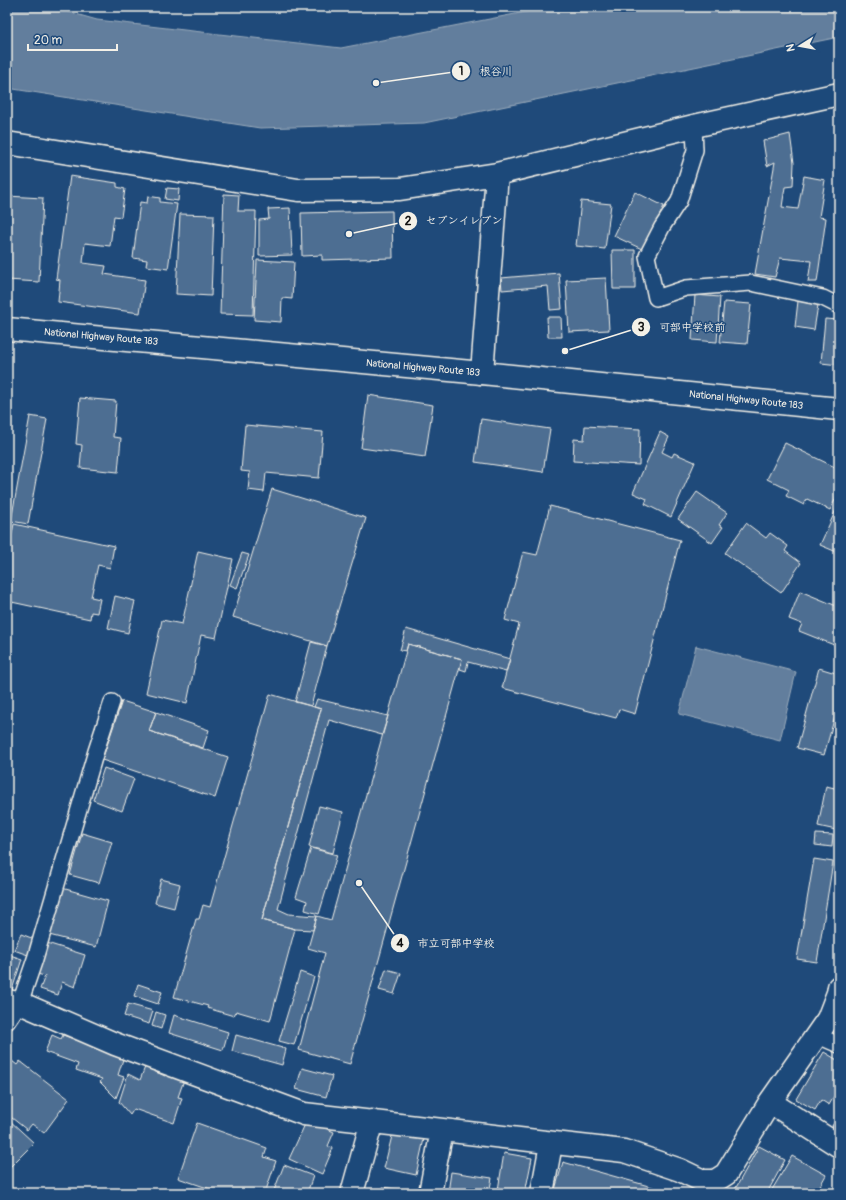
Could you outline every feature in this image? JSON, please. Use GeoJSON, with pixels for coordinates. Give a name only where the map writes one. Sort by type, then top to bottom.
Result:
{"type":"FeatureCollection","features":[{"type":"Feature","properties":{"kind":"main road"},"geometry":{"type":"LineString","coordinates":[[7,143],[298,190],[400,189],[497,174],[694,126],[839,94]]}},
{"type":"Feature","properties":{"kind":"main road"},"geometry":{"type":"LineString","coordinates":[[482,373],[497,174]]}},
{"type":"Feature","properties":{"kind":"main road","name":"National Highway Route 183"},"geometry":{"type":"LineString","coordinates":[[7,329],[482,373],[839,409]]}},
{"type":"Feature","properties":{"kind":"main road"},"geometry":{"type":"LineString","coordinates":[[13,1002],[115,1044],[304,1114],[551,1144],[624,1151],[680,1170],[703,1181],[715,1181],[726,1174],[770,1102],[828,1027],[839,987]]}},
{"type":"Feature","properties":{"kind":"main road"},"geometry":{"type":"LineString","coordinates":[[770,1102],[839,1146]]}},
{"type":"Feature","properties":{"kind":"main road"},"geometry":{"type":"LineString","coordinates":[[352,1193],[372,1122]]}},
{"type":"Feature","properties":{"kind":"main road"},"geometry":{"type":"LineString","coordinates":[[430,1193],[442,1130]]}},
{"type":"Feature","properties":{"kind":"main road"},"geometry":{"type":"LineString","coordinates":[[542,1193],[551,1144]]}},
{"type":"Feature","properties":{"kind":"lane"},"geometry":{"type":"LineString","coordinates":[[694,126],[695,150],[679,201],[662,227],[647,256],[656,298],[686,288],[751,283],[823,298],[839,306]]}},
{"type":"Feature","properties":{"kind":"lane"},"geometry":{"type":"LineString","coordinates":[[7,1022],[13,1002],[35,959],[96,751],[112,702]]}},
{"type":"Feature","properties":{"kind":"lane"},"geometry":{"type":"LineString","coordinates":[[828,1027],[839,1045]]}},
{"type":"Feature","properties":{"kind":"water"},"geometry":{"type":"Polygon","coordinates":[[[7,7],[51,7],[97,20],[341,48],[551,7],[839,7],[839,37],[424,123],[260,128],[7,88],[7,7]]]}},
{"type":"Feature","properties":{"kind":"water"},"geometry":{"type":"Polygon","coordinates":[[[696,646],[796,672],[780,740],[679,714],[696,646]]]}},
{"type":"Feature","properties":{"kind":"building"},"geometry":{"type":"Polygon","coordinates":[[[790,134],[794,163],[793,186],[785,187],[782,207],[798,209],[804,176],[825,180],[819,217],[826,218],[817,282],[808,282],[811,261],[780,258],[775,277],[755,274],[775,162],[767,166],[763,141],[790,134]]]}},
{"type":"Feature","properties":{"kind":"building"},"geometry":{"type":"Polygon","coordinates":[[[70,176],[117,183],[117,187],[125,189],[121,217],[114,216],[110,246],[85,243],[83,263],[106,266],[104,274],[145,280],[140,313],[58,302],[60,280],[56,279],[70,176]]]}},
{"type":"Feature","properties":{"kind":"building"},"geometry":{"type":"Polygon","coordinates":[[[167,188],[179,189],[178,201],[165,199],[167,188]]]}},
{"type":"Feature","properties":{"kind":"building"},"geometry":{"type":"Polygon","coordinates":[[[635,192],[664,206],[644,250],[614,236],[635,192]]]}},
{"type":"Feature","properties":{"kind":"building"},"geometry":{"type":"Polygon","coordinates":[[[224,194],[239,195],[238,211],[256,211],[253,315],[220,314],[224,194]]]}},
{"type":"Feature","properties":{"kind":"building"},"geometry":{"type":"Polygon","coordinates":[[[7,196],[43,198],[39,282],[7,280],[7,196]]]}},
{"type":"Feature","properties":{"kind":"building"},"geometry":{"type":"Polygon","coordinates":[[[148,196],[160,198],[160,202],[177,204],[168,269],[146,266],[147,260],[133,258],[140,202],[147,203],[148,196]]]}},
{"type":"Feature","properties":{"kind":"building"},"geometry":{"type":"Polygon","coordinates":[[[581,201],[611,204],[605,249],[576,246],[581,201]]]}},
{"type":"Feature","properties":{"kind":"building"},"geometry":{"type":"Polygon","coordinates":[[[290,208],[292,255],[259,256],[259,220],[269,219],[268,209],[290,208]]]}},
{"type":"Feature","properties":{"kind":"building"},"geometry":{"type":"Polygon","coordinates":[[[392,211],[393,258],[322,260],[322,255],[302,256],[301,213],[392,211]]]}},
{"type":"Feature","properties":{"kind":"building"},"geometry":{"type":"Polygon","coordinates":[[[180,214],[214,215],[211,296],[176,294],[180,214]]]}},
{"type":"Feature","properties":{"kind":"building"},"geometry":{"type":"Polygon","coordinates":[[[612,250],[635,250],[635,289],[613,289],[612,250]]]}},
{"type":"Feature","properties":{"kind":"building"},"geometry":{"type":"Polygon","coordinates":[[[257,260],[294,262],[292,299],[282,298],[281,322],[254,320],[257,260]]]}},
{"type":"Feature","properties":{"kind":"building"},"geometry":{"type":"Polygon","coordinates":[[[559,273],[562,309],[550,310],[548,286],[502,290],[501,278],[559,273]]]}},
{"type":"Feature","properties":{"kind":"building"},"geometry":{"type":"Polygon","coordinates":[[[606,278],[609,330],[569,332],[566,280],[606,278]]]}},
{"type":"Feature","properties":{"kind":"building"},"geometry":{"type":"Polygon","coordinates":[[[695,295],[720,297],[717,342],[692,340],[695,295]]]}},
{"type":"Feature","properties":{"kind":"building"},"geometry":{"type":"Polygon","coordinates":[[[798,301],[818,305],[814,330],[795,327],[798,301]]]}},
{"type":"Feature","properties":{"kind":"building"},"geometry":{"type":"Polygon","coordinates":[[[724,302],[751,304],[747,344],[720,342],[724,302]]]}},
{"type":"Feature","properties":{"kind":"building"},"geometry":{"type":"Polygon","coordinates":[[[547,317],[561,317],[562,337],[548,337],[547,317]]]}},
{"type":"Feature","properties":{"kind":"building"},"geometry":{"type":"Polygon","coordinates":[[[825,319],[839,320],[839,365],[821,363],[825,319]]]}},
{"type":"Feature","properties":{"kind":"building"},"geometry":{"type":"Polygon","coordinates":[[[368,395],[433,405],[425,457],[361,448],[368,395]]]}},
{"type":"Feature","properties":{"kind":"building"},"geometry":{"type":"Polygon","coordinates":[[[80,398],[116,401],[113,437],[121,438],[118,472],[80,468],[82,445],[76,444],[80,398]]]}},
{"type":"Feature","properties":{"kind":"building"},"geometry":{"type":"Polygon","coordinates":[[[30,416],[47,419],[28,524],[11,521],[30,416]]]}},
{"type":"Feature","properties":{"kind":"building"},"geometry":{"type":"Polygon","coordinates":[[[481,419],[550,429],[543,472],[475,462],[481,419]]]}},
{"type":"Feature","properties":{"kind":"building"},"geometry":{"type":"Polygon","coordinates":[[[245,425],[323,432],[319,478],[266,473],[264,492],[248,490],[250,472],[241,471],[245,425]]]}},
{"type":"Feature","properties":{"kind":"building"},"geometry":{"type":"Polygon","coordinates":[[[585,426],[640,429],[639,465],[573,461],[574,439],[584,440],[585,426]]]}},
{"type":"Feature","properties":{"kind":"building"},"geometry":{"type":"Polygon","coordinates":[[[660,432],[669,437],[662,452],[672,457],[674,453],[695,462],[671,517],[645,504],[647,499],[633,493],[660,432]]]}},
{"type":"Feature","properties":{"kind":"building"},"geometry":{"type":"Polygon","coordinates":[[[785,443],[839,469],[839,492],[830,510],[807,499],[804,505],[786,496],[789,490],[767,479],[785,443]]]}},
{"type":"Feature","properties":{"kind":"building"},"geometry":{"type":"Polygon","coordinates":[[[272,489],[366,518],[327,646],[233,617],[272,489]]]}},
{"type":"Feature","properties":{"kind":"building"},"geometry":{"type":"Polygon","coordinates":[[[697,492],[727,513],[719,525],[723,527],[712,543],[678,519],[697,492]]]}},
{"type":"Feature","properties":{"kind":"building"},"geometry":{"type":"Polygon","coordinates":[[[839,503],[839,553],[820,545],[839,503]]]}},
{"type":"Feature","properties":{"kind":"building"},"geometry":{"type":"Polygon","coordinates":[[[550,506],[680,540],[635,714],[619,709],[616,718],[502,688],[519,624],[505,620],[523,552],[537,555],[550,506]]]}},
{"type":"Feature","properties":{"kind":"building"},"geometry":{"type":"Polygon","coordinates":[[[746,523],[766,538],[770,533],[788,546],[785,551],[801,563],[781,593],[725,553],[746,523]]]}},
{"type":"Feature","properties":{"kind":"building"},"geometry":{"type":"Polygon","coordinates":[[[14,524],[114,546],[110,568],[98,565],[91,597],[100,599],[97,613],[91,612],[90,619],[7,601],[7,555],[14,524]]]}},
{"type":"Feature","properties":{"kind":"building"},"geometry":{"type":"Polygon","coordinates":[[[198,551],[233,559],[216,638],[201,635],[187,703],[146,693],[162,620],[182,624],[198,551]]]}},
{"type":"Feature","properties":{"kind":"building"},"geometry":{"type":"Polygon","coordinates":[[[242,553],[249,555],[237,588],[230,585],[242,553]]]}},
{"type":"Feature","properties":{"kind":"building"},"geometry":{"type":"Polygon","coordinates":[[[800,591],[839,607],[839,647],[799,631],[802,624],[789,619],[800,591]]]}},
{"type":"Feature","properties":{"kind":"building"},"geometry":{"type":"Polygon","coordinates":[[[115,596],[135,601],[128,633],[108,628],[115,596]]]}},
{"type":"Feature","properties":{"kind":"building"},"geometry":{"type":"Polygon","coordinates":[[[406,629],[510,659],[506,672],[468,662],[466,671],[460,669],[462,659],[408,644],[406,651],[400,650],[406,629]]]}},
{"type":"Feature","properties":{"kind":"building"},"geometry":{"type":"Polygon","coordinates":[[[311,642],[327,646],[311,706],[295,702],[311,642]]]}},
{"type":"Feature","properties":{"kind":"building"},"geometry":{"type":"Polygon","coordinates":[[[408,644],[462,659],[350,1064],[299,1050],[325,953],[308,948],[317,916],[331,920],[408,644]]]}},
{"type":"Feature","properties":{"kind":"building"},"geometry":{"type":"Polygon","coordinates":[[[819,668],[839,674],[839,702],[824,755],[797,748],[819,668]]]}},
{"type":"Feature","properties":{"kind":"building"},"geometry":{"type":"Polygon","coordinates":[[[270,694],[321,709],[262,920],[295,929],[270,1021],[236,1011],[234,1016],[207,1008],[208,1006],[174,997],[196,919],[199,919],[203,905],[210,907],[270,694]]]}},
{"type":"Feature","properties":{"kind":"building"},"geometry":{"type":"Polygon","coordinates":[[[317,699],[388,716],[382,735],[329,720],[278,909],[289,914],[317,916],[313,930],[295,929],[262,920],[321,709],[314,707],[317,699]]]}},
{"type":"Feature","properties":{"kind":"building"},"geometry":{"type":"Polygon","coordinates":[[[122,701],[156,712],[149,731],[228,757],[215,798],[102,760],[122,701]]]}},
{"type":"Feature","properties":{"kind":"building"},"geometry":{"type":"Polygon","coordinates":[[[156,712],[209,730],[203,748],[149,731],[156,712]]]}},
{"type":"Feature","properties":{"kind":"building"},"geometry":{"type":"Polygon","coordinates":[[[104,768],[134,779],[122,811],[93,800],[104,768]]]}},
{"type":"Feature","properties":{"kind":"building"},"geometry":{"type":"Polygon","coordinates":[[[826,786],[839,789],[839,816],[836,830],[818,826],[826,786]]]}},
{"type":"Feature","properties":{"kind":"building"},"geometry":{"type":"Polygon","coordinates":[[[319,806],[343,812],[333,853],[309,847],[319,806]]]}},
{"type":"Feature","properties":{"kind":"building"},"geometry":{"type":"Polygon","coordinates":[[[82,833],[112,842],[99,883],[70,875],[82,833]]]}},
{"type":"Feature","properties":{"kind":"building"},"geometry":{"type":"Polygon","coordinates":[[[816,834],[833,835],[832,847],[815,845],[816,834]]]}},
{"type":"Feature","properties":{"kind":"building"},"geometry":{"type":"Polygon","coordinates":[[[311,848],[337,855],[319,914],[305,910],[307,901],[296,897],[311,848]]]}},
{"type":"Feature","properties":{"kind":"building"},"geometry":{"type":"Polygon","coordinates":[[[814,859],[833,862],[817,962],[797,959],[814,859]]]}},
{"type":"Feature","properties":{"kind":"building"},"geometry":{"type":"Polygon","coordinates":[[[161,879],[180,884],[174,908],[155,903],[161,879]]]}},
{"type":"Feature","properties":{"kind":"building"},"geometry":{"type":"Polygon","coordinates":[[[62,888],[108,901],[96,947],[49,935],[62,888]]]}},
{"type":"Feature","properties":{"kind":"building"},"geometry":{"type":"Polygon","coordinates":[[[21,934],[34,939],[28,955],[14,950],[21,934]]]}},
{"type":"Feature","properties":{"kind":"building"},"geometry":{"type":"Polygon","coordinates":[[[47,943],[85,955],[75,987],[62,982],[58,995],[40,989],[45,976],[37,974],[47,943]]]}},
{"type":"Feature","properties":{"kind":"building"},"geometry":{"type":"Polygon","coordinates":[[[7,954],[22,959],[12,990],[7,989],[7,954]]]}},
{"type":"Feature","properties":{"kind":"building"},"geometry":{"type":"Polygon","coordinates":[[[386,969],[401,973],[394,994],[379,990],[386,969]]]}},
{"type":"Feature","properties":{"kind":"building"},"geometry":{"type":"Polygon","coordinates":[[[300,972],[314,977],[294,1045],[279,1041],[300,972]]]}},
{"type":"Feature","properties":{"kind":"building"},"geometry":{"type":"Polygon","coordinates":[[[138,984],[162,992],[158,1004],[134,996],[138,984]]]}},
{"type":"Feature","properties":{"kind":"building"},"geometry":{"type":"Polygon","coordinates":[[[128,1004],[153,1011],[149,1024],[124,1016],[128,1004]]]}},
{"type":"Feature","properties":{"kind":"building"},"geometry":{"type":"Polygon","coordinates":[[[156,1012],[165,1015],[161,1029],[152,1026],[156,1012]]]}},
{"type":"Feature","properties":{"kind":"building"},"geometry":{"type":"Polygon","coordinates":[[[174,1015],[228,1032],[223,1050],[169,1033],[174,1015]]]}},
{"type":"Feature","properties":{"kind":"building"},"geometry":{"type":"Polygon","coordinates":[[[52,1035],[61,1039],[63,1035],[90,1045],[125,1053],[118,1075],[124,1077],[116,1098],[100,1082],[102,1079],[76,1070],[78,1064],[45,1052],[52,1035]]]}},
{"type":"Feature","properties":{"kind":"building"},"geometry":{"type":"Polygon","coordinates":[[[236,1035],[286,1049],[282,1065],[232,1051],[236,1035]]]}},
{"type":"Feature","properties":{"kind":"building"},"geometry":{"type":"Polygon","coordinates":[[[824,1052],[839,1061],[839,1088],[829,1105],[821,1100],[815,1110],[796,1099],[824,1052]]]}},
{"type":"Feature","properties":{"kind":"building"},"geometry":{"type":"Polygon","coordinates":[[[12,1061],[17,1065],[20,1061],[69,1099],[44,1133],[32,1124],[27,1130],[7,1114],[7,1068],[12,1061]]]}},
{"type":"Feature","properties":{"kind":"building"},"geometry":{"type":"Polygon","coordinates":[[[145,1067],[165,1076],[168,1070],[185,1077],[178,1097],[182,1098],[174,1123],[134,1109],[130,1115],[119,1102],[128,1074],[140,1080],[145,1067]]]}},
{"type":"Feature","properties":{"kind":"building"},"geometry":{"type":"Polygon","coordinates":[[[302,1068],[332,1076],[326,1097],[296,1089],[302,1068]]]}},
{"type":"Feature","properties":{"kind":"building"},"geometry":{"type":"Polygon","coordinates":[[[839,1115],[839,1130],[832,1126],[839,1115]]]}},
{"type":"Feature","properties":{"kind":"building"},"geometry":{"type":"Polygon","coordinates":[[[8,1119],[34,1143],[8,1169],[7,1120],[8,1119]]]}},
{"type":"Feature","properties":{"kind":"building"},"geometry":{"type":"Polygon","coordinates":[[[307,1120],[334,1132],[328,1146],[333,1148],[322,1174],[289,1159],[307,1120]]]}},
{"type":"Feature","properties":{"kind":"building"},"geometry":{"type":"Polygon","coordinates":[[[197,1123],[267,1148],[264,1157],[276,1161],[265,1193],[222,1193],[178,1178],[197,1123]]]}},
{"type":"Feature","properties":{"kind":"building"},"geometry":{"type":"Polygon","coordinates":[[[393,1132],[424,1139],[416,1175],[384,1168],[393,1132]]]}},
{"type":"Feature","properties":{"kind":"building"},"geometry":{"type":"Polygon","coordinates":[[[759,1146],[785,1160],[767,1193],[733,1193],[759,1146]]]}},
{"type":"Feature","properties":{"kind":"building"},"geometry":{"type":"Polygon","coordinates":[[[504,1153],[532,1158],[525,1193],[511,1193],[498,1190],[504,1153]]]}},
{"type":"Feature","properties":{"kind":"building"},"geometry":{"type":"Polygon","coordinates":[[[792,1156],[826,1175],[816,1193],[803,1193],[800,1191],[799,1193],[770,1193],[792,1156]]]}},
{"type":"Feature","properties":{"kind":"building"},"geometry":{"type":"Polygon","coordinates":[[[563,1162],[670,1192],[554,1193],[563,1162]]]}},
{"type":"Feature","properties":{"kind":"building"},"geometry":{"type":"Polygon","coordinates":[[[284,1165],[313,1176],[307,1193],[273,1193],[284,1165]]]}},
{"type":"Feature","properties":{"kind":"building"},"geometry":{"type":"Polygon","coordinates":[[[451,1172],[492,1178],[489,1193],[448,1193],[451,1172]]]}},
{"type":"Feature","properties":{"kind":"building"},"geometry":{"type":"Polygon","coordinates":[[[383,1187],[419,1193],[382,1193],[383,1187]]]}},
{"type":"Feature","properties":{"kind":"place","name":"根谷川"},"geometry":{"type":"Point","coordinates":[376,83]}},
{"type":"Feature","properties":{"kind":"place","name":"セブンイレブン"},"geometry":{"type":"Point","coordinates":[349,234]}},
{"type":"Feature","properties":{"kind":"place","name":"可部中学校前"},"geometry":{"type":"Point","coordinates":[565,351]}},
{"type":"Feature","properties":{"kind":"place","name":"市立可部中学校"},"geometry":{"type":"Point","coordinates":[359,883]}}]}
